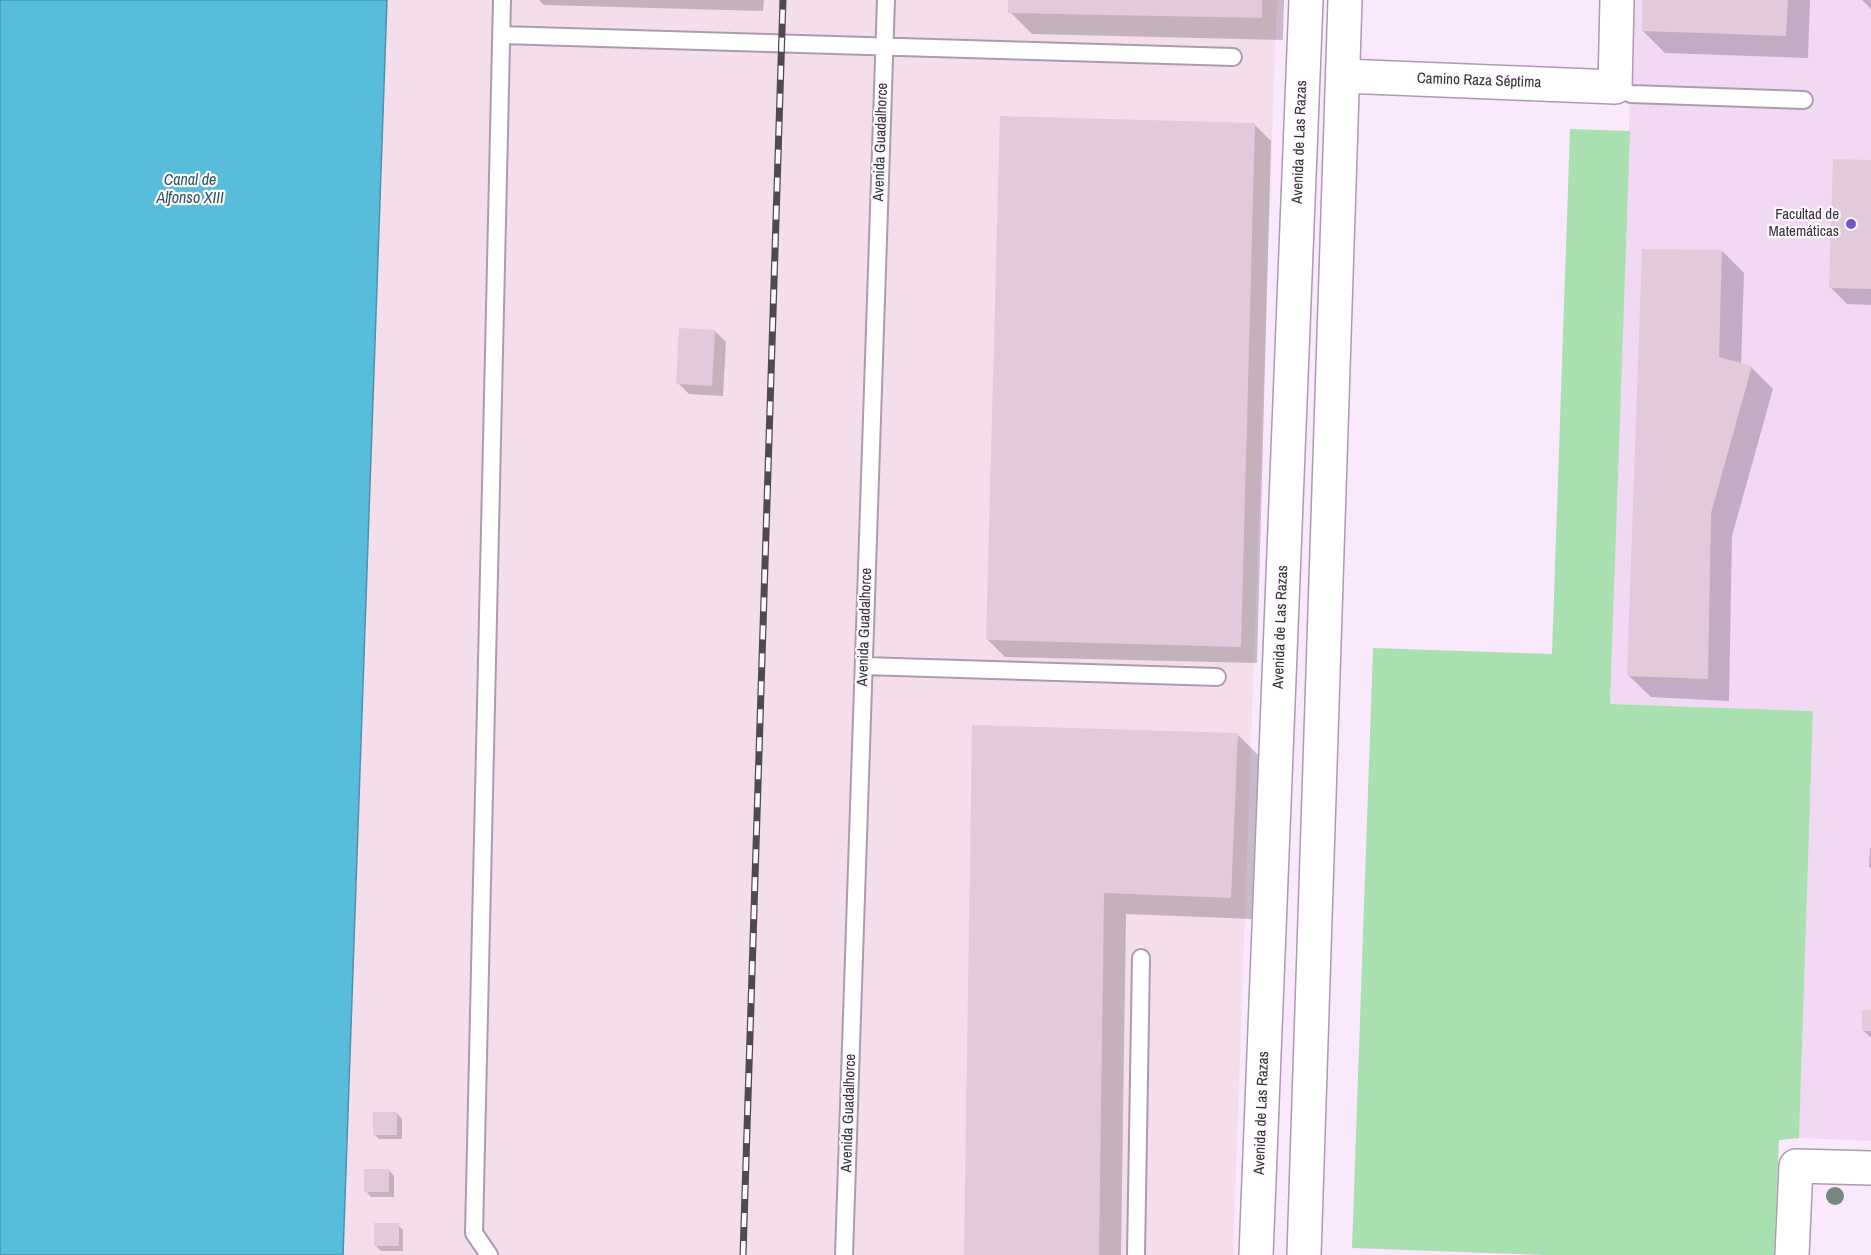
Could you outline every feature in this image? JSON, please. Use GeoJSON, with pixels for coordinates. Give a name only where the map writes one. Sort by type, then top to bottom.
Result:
{"type":"FeatureCollection","features":[{"type":"Feature","properties":{"kind":"main road","name":"Avenida de Las Razas"},"geometry":{"type":"LineString","coordinates":[[1256,1255],[1306,0]]}},
{"type":"Feature","properties":{"kind":"main road"},"geometry":{"type":"LineString","coordinates":[[1304,1255],[1346,0]]}},
{"type":"Feature","properties":{"kind":"main road"},"geometry":{"type":"LineString","coordinates":[[1614,87],[1617,0]]}},
{"type":"Feature","properties":{"kind":"main road","name":"Camino Raza Séptima"},"geometry":{"type":"LineString","coordinates":[[1343,76],[1614,87]]}},
{"type":"Feature","properties":{"kind":"main road"},"geometry":{"type":"LineString","coordinates":[[1792,1255],[1796,1166],[1871,1168]]}},
{"type":"Feature","properties":{"kind":"lane"},"geometry":{"type":"LineString","coordinates":[[489,1255],[474,1233],[502,0]]}},
{"type":"Feature","properties":{"kind":"lane","name":"Avenida Guadalhorce"},"geometry":{"type":"LineString","coordinates":[[844,1255],[886,0]]}},
{"type":"Feature","properties":{"kind":"lane"},"geometry":{"type":"LineString","coordinates":[[501,35],[1233,57]]}},
{"type":"Feature","properties":{"kind":"lane"},"geometry":{"type":"LineString","coordinates":[[1614,87],[1631,94],[1804,100]]}},
{"type":"Feature","properties":{"kind":"lane"},"geometry":{"type":"LineString","coordinates":[[864,666],[1217,677]]}},
{"type":"Feature","properties":{"kind":"lane"},"geometry":{"type":"LineString","coordinates":[[1136,1255],[1141,958]]}},
{"type":"Feature","properties":{"kind":"shaded area"},"geometry":{"type":"Polygon","coordinates":[[[386,0],[1277,0],[1233,1255],[343,1255],[386,0]]]}},
{"type":"Feature","properties":{"kind":"shaded area"},"geometry":{"type":"Polygon","coordinates":[[[1633,0],[1871,0],[1871,1141],[1799,1138],[1813,711],[1610,704],[1633,0]]]}},
{"type":"Feature","properties":{"kind":"green space"},"geometry":{"type":"Polygon","coordinates":[[[1570,129],[1630,131],[1610,704],[1813,711],[1799,1138],[1779,1140],[1774,1255],[1546,1255],[1352,1248],[1373,648],[1552,654],[1570,129]]]}},
{"type":"Feature","properties":{"kind":"water","name":"Canal de Alfonso XIII"},"geometry":{"type":"Polygon","coordinates":[[[0,0],[387,0],[343,1255],[0,1255],[0,0]]]}},
{"type":"Feature","properties":{"kind":"building"},"geometry":{"type":"Polygon","coordinates":[[[1008,0],[1262,0],[1262,18],[1008,13],[1008,0]]]}},
{"type":"Feature","properties":{"kind":"building"},"geometry":{"type":"Polygon","coordinates":[[[1642,0],[1788,0],[1786,36],[1642,31],[1642,0]]]}},
{"type":"Feature","properties":{"kind":"building"},"geometry":{"type":"Polygon","coordinates":[[[1000,116],[1255,123],[1241,647],[986,640],[1000,116]]]}},
{"type":"Feature","properties":{"kind":"building","name":"Facultad de Matemáticas"},"geometry":{"type":"Polygon","coordinates":[[[1833,159],[1871,160],[1871,289],[1829,288],[1833,159]]]}},
{"type":"Feature","properties":{"kind":"building"},"geometry":{"type":"Polygon","coordinates":[[[1642,249],[1722,250],[1719,357],[1752,366],[1711,513],[1708,679],[1627,676],[1642,249]]]}},
{"type":"Feature","properties":{"kind":"building"},"geometry":{"type":"Polygon","coordinates":[[[679,328],[715,330],[712,386],[676,384],[679,328]]]}},
{"type":"Feature","properties":{"kind":"building"},"geometry":{"type":"Polygon","coordinates":[[[972,725],[1238,733],[1231,898],[1104,893],[1099,1255],[964,1255],[972,725]]]}},
{"type":"Feature","properties":{"kind":"building"},"geometry":{"type":"Polygon","coordinates":[[[1862,1010],[1871,1010],[1871,1031],[1862,1031],[1862,1010]]]}},
{"type":"Feature","properties":{"kind":"building"},"geometry":{"type":"Polygon","coordinates":[[[373,1112],[397,1112],[397,1135],[373,1135],[373,1112]]]}},
{"type":"Feature","properties":{"kind":"building"},"geometry":{"type":"Polygon","coordinates":[[[364,1169],[389,1169],[389,1192],[364,1192],[364,1169]]]}},
{"type":"Feature","properties":{"kind":"building"},"geometry":{"type":"Polygon","coordinates":[[[374,1223],[399,1223],[399,1246],[374,1246],[374,1223]]]}},
{"type":"Feature","properties":{"kind":"railway"},"geometry":{"type":"LineString","coordinates":[[743,1255],[783,0]]}},
{"type":"Feature","properties":{"kind":"place","name":"Facultad de Matemáticas"},"geometry":{"type":"Point","coordinates":[1851,224]}}]}
